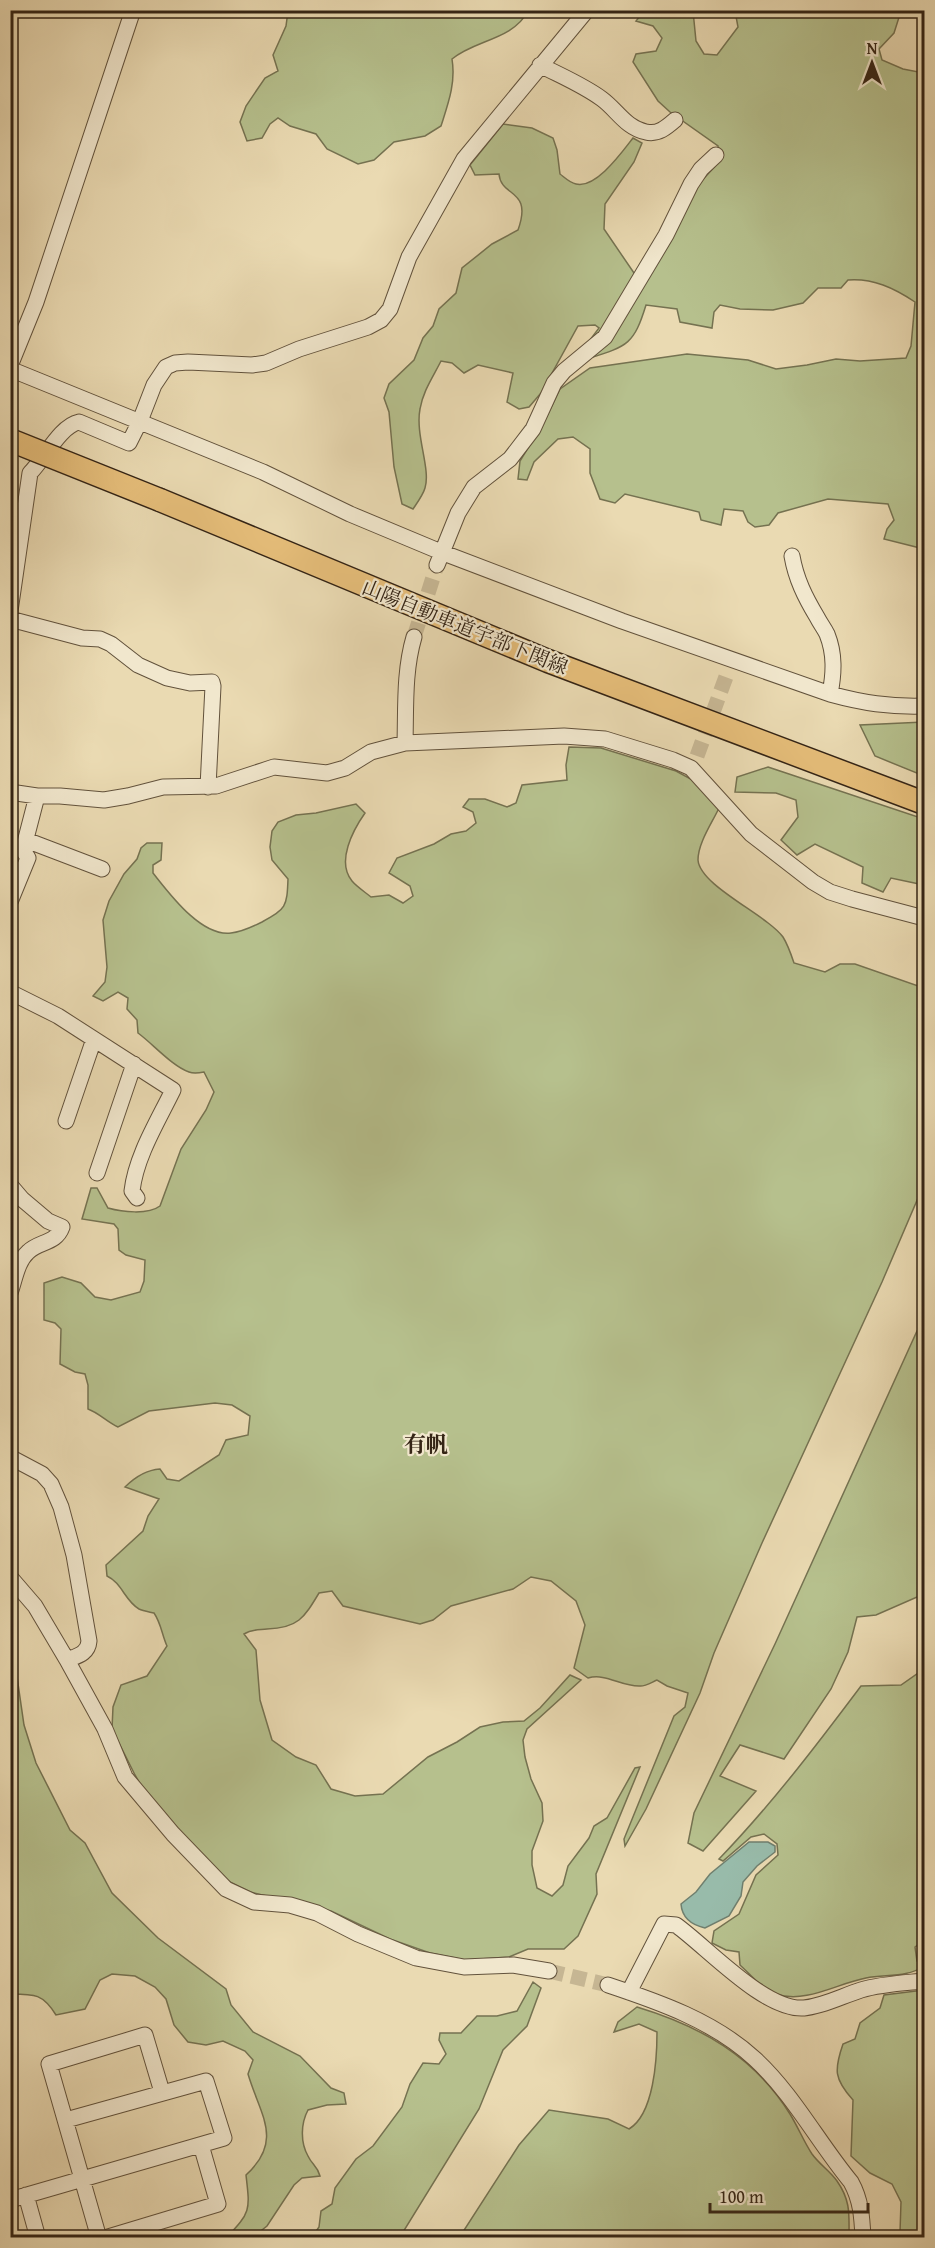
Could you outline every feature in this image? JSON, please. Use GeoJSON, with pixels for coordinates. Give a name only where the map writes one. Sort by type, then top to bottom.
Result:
{"type":"FeatureCollection","features":[{"type":"Feature","properties":{"kind":"highway","name":"山陽自動車道宇部下関線"},"geometry":{"type":"LineString","coordinates":[[10,440],[548,661],[924,803]]}},
{"type":"Feature","properties":{"kind":"street"},"geometry":{"type":"LineString","coordinates":[[133,10],[36,302],[10,367],[263,472],[439,559],[622,621],[730,667],[865,704],[896,707],[924,706]]}},
{"type":"Feature","properties":{"kind":"street"},"geometry":{"type":"LineString","coordinates":[[10,611],[30,473],[44,458],[62,431],[71,423],[79,422],[129,442],[154,385],[166,367],[175,363],[188,362],[242,365],[267,363],[299,349],[368,327],[381,320],[390,309],[409,257],[464,159],[587,10]]}},
{"type":"Feature","properties":{"kind":"street"},"geometry":{"type":"LineString","coordinates":[[540,65],[589,91],[603,100],[623,120],[646,132],[656,132],[675,120]]}},
{"type":"Feature","properties":{"kind":"street"},"geometry":{"type":"LineString","coordinates":[[439,559],[458,513],[474,487],[510,459],[533,429],[554,383],[564,371],[605,336],[666,234],[691,184],[701,169],[716,155]]}},
{"type":"Feature","properties":{"kind":"street"},"geometry":{"type":"LineString","coordinates":[[792,556],[801,590],[826,633],[833,659],[834,676],[830,694]]}},
{"type":"Feature","properties":{"kind":"street"},"geometry":{"type":"LineString","coordinates":[[10,619],[82,638],[100,639],[111,644],[138,665],[167,678],[190,683],[212,682],[208,787]]}},
{"type":"Feature","properties":{"kind":"street"},"geometry":{"type":"LineString","coordinates":[[405,743],[406,684],[414,637]]}},
{"type":"Feature","properties":{"kind":"street"},"geometry":{"type":"LineString","coordinates":[[10,792],[104,800],[163,787],[208,787],[274,767],[327,773],[345,768],[371,752],[405,743],[585,736],[694,762],[751,834],[813,882],[830,892],[924,918]]}},
{"type":"Feature","properties":{"kind":"street"},"geometry":{"type":"LineString","coordinates":[[10,902],[28,858],[23,850],[37,796]]}},
{"type":"Feature","properties":{"kind":"street"},"geometry":{"type":"LineString","coordinates":[[26,840],[102,869]]}},
{"type":"Feature","properties":{"kind":"street"},"geometry":{"type":"LineString","coordinates":[[10,992],[58,1016],[173,1090],[150,1137],[133,1182],[132,1191],[137,1198]]}},
{"type":"Feature","properties":{"kind":"street"},"geometry":{"type":"LineString","coordinates":[[66,1121],[94,1039]]}},
{"type":"Feature","properties":{"kind":"street"},"geometry":{"type":"LineString","coordinates":[[97,1173],[134,1064]]}},
{"type":"Feature","properties":{"kind":"street"},"geometry":{"type":"LineString","coordinates":[[10,1185],[22,1199],[48,1221],[62,1227],[56,1238],[30,1250],[22,1258],[10,1293]]}},
{"type":"Feature","properties":{"kind":"street"},"geometry":{"type":"LineString","coordinates":[[10,1457],[42,1474],[51,1484],[61,1507],[74,1555],[89,1641],[87,1650],[67,1660]]}},
{"type":"Feature","properties":{"kind":"street"},"geometry":{"type":"LineString","coordinates":[[10,1577],[35,1606],[67,1660],[105,1729],[125,1777],[173,1834],[226,1889],[254,1902],[290,1905],[317,1913],[358,1934],[416,1958],[464,1967],[513,1965],[549,1971]]}},
{"type":"Feature","properties":{"kind":"street"},"geometry":{"type":"LineString","coordinates":[[629,1992],[664,1924],[676,1925],[752,1987],[772,2001],[785,2006],[802,2008],[821,2005],[862,1990],[924,1981]]}},
{"type":"Feature","properties":{"kind":"street"},"geometry":{"type":"LineString","coordinates":[[608,1985],[668,2006],[712,2029],[754,2059],[789,2098],[851,2182],[862,2211],[863,2238]]}},
{"type":"Feature","properties":{"kind":"street"},"geometry":{"type":"LineString","coordinates":[[99,2238],[49,2064],[145,2035],[162,2092]]}},
{"type":"Feature","properties":{"kind":"street"},"geometry":{"type":"LineString","coordinates":[[10,2199],[224,2138],[206,2081],[66,2120]]}},
{"type":"Feature","properties":{"kind":"street"},"geometry":{"type":"LineString","coordinates":[[105,2238],[219,2204],[201,2145]]}},
{"type":"Feature","properties":{"kind":"street"},"geometry":{"type":"LineString","coordinates":[[26,2195],[38,2238]]}},
{"type":"Feature","properties":{"kind":"green space"},"geometry":{"type":"Polygon","coordinates":[[[288,10],[528,11],[513,28],[452,59],[452,85],[441,126],[425,136],[394,142],[374,160],[358,164],[327,149],[316,134],[290,126],[278,118],[270,124],[262,138],[247,141],[240,122],[246,106],[265,78],[278,71],[273,55],[286,26],[288,10]]]}},
{"type":"Feature","properties":{"kind":"green space"},"geometry":{"type":"Polygon","coordinates":[[[644,11],[693,11],[696,41],[704,54],[717,55],[738,27],[735,11],[901,11],[894,33],[879,49],[882,60],[903,69],[924,73],[924,549],[884,539],[887,529],[894,520],[888,504],[828,499],[778,513],[769,525],[755,527],[748,522],[743,511],[724,509],[721,525],[701,520],[699,512],[625,494],[615,503],[600,499],[590,473],[590,449],[573,437],[558,439],[534,462],[527,480],[518,479],[520,461],[544,422],[560,389],[590,368],[687,354],[748,360],[776,369],[836,359],[860,361],[906,358],[911,346],[915,302],[883,285],[857,280],[848,280],[841,288],[818,288],[803,303],[773,310],[740,309],[720,305],[714,312],[712,328],[680,322],[677,309],[646,305],[638,328],[628,342],[590,358],[587,344],[599,328],[595,325],[578,326],[541,393],[529,407],[519,409],[507,402],[513,373],[478,365],[464,373],[452,363],[441,361],[426,390],[420,409],[420,430],[426,471],[425,488],[413,509],[402,504],[394,467],[389,412],[384,398],[389,384],[414,360],[423,338],[433,326],[439,309],[456,293],[462,268],[492,244],[518,230],[522,217],[519,200],[501,182],[499,174],[475,175],[470,165],[503,124],[532,128],[553,138],[560,174],[576,184],[592,181],[600,175],[633,138],[642,143],[634,162],[605,204],[604,229],[634,273],[649,274],[695,188],[719,162],[718,146],[658,101],[633,62],[636,54],[656,51],[662,38],[653,26],[636,21],[644,11]]]}},
{"type":"Feature","properties":{"kind":"green space"},"geometry":{"type":"Polygon","coordinates":[[[924,722],[924,776],[875,756],[860,725],[924,722]]]}},
{"type":"Feature","properties":{"kind":"green space"},"geometry":{"type":"Polygon","coordinates":[[[569,747],[601,748],[676,771],[700,784],[719,808],[700,847],[698,860],[702,870],[722,890],[775,928],[785,940],[794,963],[825,972],[840,964],[855,964],[924,988],[924,1184],[882,1282],[762,1543],[714,1653],[700,1693],[646,1809],[625,1846],[624,1839],[674,1716],[685,1707],[688,1693],[657,1680],[641,1686],[601,1677],[588,1678],[574,1668],[585,1625],[576,1601],[551,1581],[531,1577],[513,1589],[451,1606],[433,1620],[420,1624],[343,1606],[332,1591],[319,1593],[304,1615],[293,1624],[253,1630],[244,1634],[256,1650],[260,1700],[272,1740],[296,1757],[316,1765],[331,1789],[355,1796],[383,1794],[428,1757],[480,1727],[503,1722],[524,1721],[540,1708],[570,1675],[581,1680],[527,1729],[523,1740],[531,1779],[542,1803],[543,1821],[532,1851],[532,1865],[537,1888],[552,1896],[563,1885],[568,1866],[589,1838],[594,1826],[607,1818],[635,1768],[640,1767],[596,1874],[597,1894],[578,1936],[564,1949],[528,1949],[509,1957],[465,1960],[430,1953],[390,1939],[331,1911],[250,1892],[228,1881],[149,1799],[112,1729],[113,1707],[121,1685],[147,1676],[167,1646],[154,1613],[134,1606],[116,1583],[107,1576],[106,1565],[143,1531],[148,1516],[159,1499],[125,1487],[141,1475],[160,1469],[167,1479],[179,1481],[219,1455],[226,1440],[248,1435],[250,1416],[232,1405],[215,1403],[149,1411],[118,1427],[88,1409],[88,1385],[85,1374],[75,1372],[60,1364],[61,1329],[55,1323],[44,1320],[44,1283],[62,1277],[81,1283],[95,1297],[111,1300],[140,1292],[144,1281],[145,1260],[126,1255],[119,1250],[118,1229],[114,1224],[82,1219],[91,1188],[97,1188],[108,1208],[142,1212],[160,1206],[181,1149],[206,1110],[214,1092],[204,1072],[193,1073],[183,1069],[138,1033],[137,1020],[127,1009],[128,998],[118,992],[103,1001],[93,996],[105,982],[107,967],[103,920],[109,901],[124,874],[137,859],[141,848],[147,843],[162,843],[161,860],[153,865],[153,873],[197,921],[208,928],[231,933],[270,918],[284,906],[288,879],[272,860],[270,847],[272,831],[278,822],[296,815],[356,804],[365,813],[348,846],[347,873],[354,883],[371,897],[389,895],[403,903],[413,896],[410,886],[389,873],[397,858],[434,844],[451,834],[466,831],[476,823],[473,812],[463,807],[469,799],[485,799],[507,807],[516,803],[522,785],[567,780],[566,765],[569,747]]]}},
{"type":"Feature","properties":{"kind":"green space"},"geometry":{"type":"Polygon","coordinates":[[[768,767],[924,819],[924,885],[891,878],[883,892],[862,883],[863,867],[815,844],[797,855],[781,840],[798,817],[796,800],[776,793],[735,792],[737,777],[768,767]]]}},
{"type":"Feature","properties":{"kind":"green space"},"geometry":{"type":"Polygon","coordinates":[[[923,1326],[924,1594],[876,1615],[857,1617],[848,1652],[831,1689],[784,1759],[740,1745],[720,1776],[756,1791],[703,1851],[688,1843],[694,1813],[775,1644],[917,1331],[923,1326]]]}},
{"type":"Feature","properties":{"kind":"green space"},"geometry":{"type":"Polygon","coordinates":[[[11,1652],[24,1725],[36,1763],[70,1830],[85,1843],[112,1893],[158,1938],[226,1989],[231,2005],[253,2032],[300,2056],[331,2088],[344,2093],[346,2104],[327,2105],[308,2110],[304,2121],[302,2133],[305,2151],[320,2176],[302,2178],[294,2185],[267,2226],[253,2237],[227,2237],[245,2216],[248,2203],[246,2175],[264,2150],[266,2138],[263,2115],[248,2074],[253,2060],[245,2051],[223,2041],[206,2045],[188,2042],[174,2025],[166,1999],[155,1987],[135,1976],[112,1974],[100,1980],[85,2009],[56,2015],[47,2003],[38,1997],[11,1994],[11,1652]]]}},
{"type":"Feature","properties":{"kind":"green space"},"geometry":{"type":"Polygon","coordinates":[[[924,1669],[924,1940],[915,1947],[917,1961],[924,1966],[911,1972],[866,1978],[810,1995],[787,1996],[771,1992],[740,1965],[739,1952],[726,1950],[712,1943],[714,1931],[739,1914],[756,1875],[778,1855],[777,1844],[764,1834],[751,1837],[723,1861],[719,1859],[775,1796],[861,1686],[901,1685],[924,1669]]]}},
{"type":"Feature","properties":{"kind":"green space"},"geometry":{"type":"Polygon","coordinates":[[[533,1982],[541,1988],[527,2026],[503,2050],[479,2109],[400,2237],[312,2237],[319,2227],[321,2211],[332,2204],[335,2188],[356,2159],[373,2146],[402,2107],[410,2084],[423,2063],[439,2064],[446,2054],[439,2040],[440,2033],[461,2033],[477,2016],[497,2016],[517,2011],[533,1982]]]}},
{"type":"Feature","properties":{"kind":"green space"},"geometry":{"type":"Polygon","coordinates":[[[924,1990],[924,2237],[895,2237],[900,2232],[901,2202],[892,2184],[870,2173],[851,2156],[853,2100],[839,2080],[837,2068],[843,2044],[855,2039],[860,2023],[880,2008],[884,1995],[924,1990]]]}},
{"type":"Feature","properties":{"kind":"green space"},"geometry":{"type":"Polygon","coordinates":[[[637,2007],[704,2034],[724,2046],[760,2075],[790,2114],[812,2154],[842,2188],[848,2208],[849,2237],[459,2238],[519,2145],[549,2110],[608,2119],[629,2129],[637,2122],[649,2099],[655,2071],[657,2032],[639,2024],[614,2032],[618,2022],[637,2007]]]}},
{"type":"Feature","properties":{"kind":"shaded area"},"geometry":{"type":"Polygon","coordinates":[[[749,1842],[768,1842],[775,1846],[775,1852],[757,1866],[743,1882],[741,1896],[729,1916],[705,1928],[692,1923],[683,1913],[681,1904],[696,1892],[710,1874],[749,1842]]]}},
{"type":"Feature","properties":{"kind":"tunnel"},"geometry":{"type":"LineString","coordinates":[[414,637],[437,565]]}},
{"type":"Feature","properties":{"kind":"tunnel"},"geometry":{"type":"LineString","coordinates":[[697,756],[727,674]]}},
{"type":"Feature","properties":{"kind":"tunnel"},"geometry":{"type":"LineString","coordinates":[[549,1971],[608,1985]]}},
{"type":"Feature","properties":{"kind":"district","name":"有帆"},"geometry":{"type":"Point","coordinates":[426,1444]}}]}
